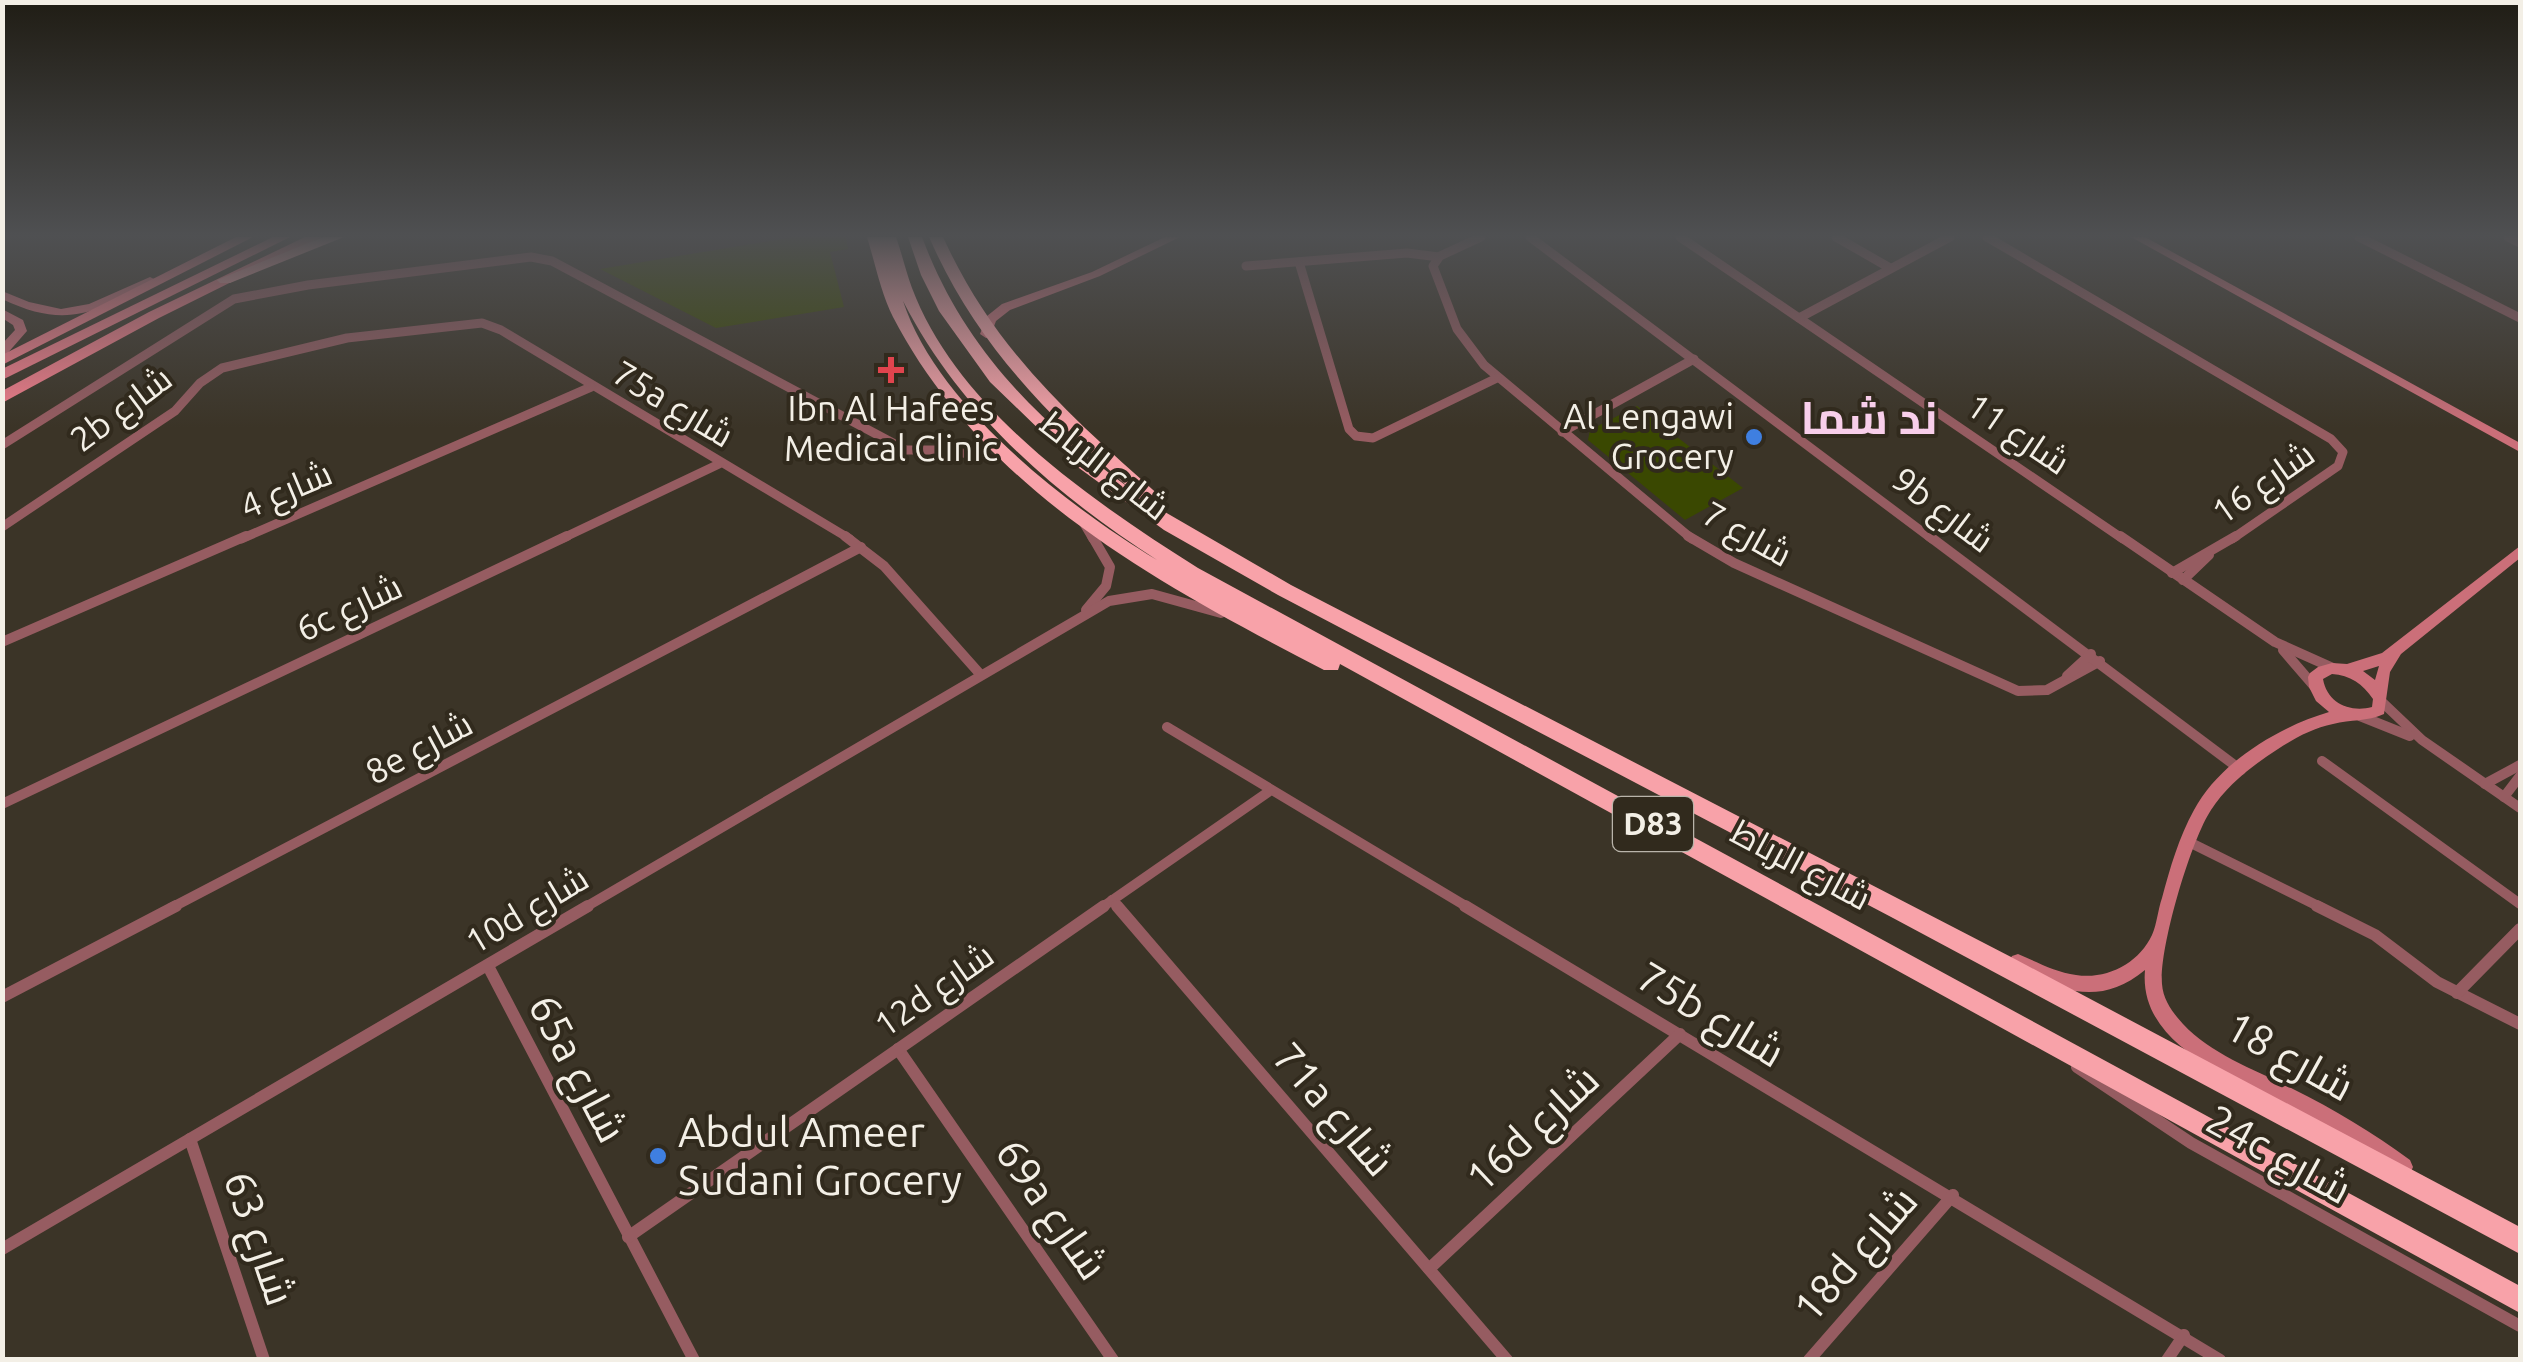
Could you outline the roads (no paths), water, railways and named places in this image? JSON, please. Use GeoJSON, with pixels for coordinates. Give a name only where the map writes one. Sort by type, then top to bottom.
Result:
{"type":"FeatureCollection","features":[{"type":"Feature","properties":{"kind":"highway"},"geometry":{"type":"LineString","coordinates":[[894,301],[914,343],[948,393],[991,440],[1081,520],[1161,575],[1255,626],[1396,697],[1495,738]]}},
{"type":"Feature","properties":{"kind":"highway","name":"شارع الرباط"},"geometry":{"type":"LineString","coordinates":[[911,301],[968,390],[1069,490],[1191,573],[2017,1021],[2520,1300]]}},
{"type":"Feature","properties":{"kind":"highway","name":"شارع الرباط"},"geometry":{"type":"LineString","coordinates":[[943,301],[955,323],[1023,406],[1085,463],[1206,548],[1516,713],[1973,946],[2520,1240]]}},
{"type":"Feature","properties":{"kind":"highway"},"geometry":{"type":"LineString","coordinates":[[965,301],[986,334],[1057,412],[1206,548]]}},
{"type":"Feature","properties":{"kind":"main road"},"geometry":{"type":"LineString","coordinates":[[2,360],[118,301]]}},
{"type":"Feature","properties":{"kind":"main road"},"geometry":{"type":"LineString","coordinates":[[2,375],[154,301]]}},
{"type":"Feature","properties":{"kind":"main road"},"geometry":{"type":"LineString","coordinates":[[2,398],[185,301]]}},
{"type":"Feature","properties":{"kind":"street"},"geometry":{"type":"LineString","coordinates":[[14,301],[53,315],[87,309],[106,301]]}},
{"type":"Feature","properties":{"kind":"street"},"geometry":{"type":"LineString","coordinates":[[2,445],[232,301]]}},
{"type":"Feature","properties":{"kind":"street"},"geometry":{"type":"LineString","coordinates":[[626,301],[906,450],[954,450],[976,457],[991,440]]}},
{"type":"Feature","properties":{"kind":"street"},"geometry":{"type":"LineString","coordinates":[[984,301],[1016,303]]}},
{"type":"Feature","properties":{"kind":"street"},"geometry":{"type":"LineString","coordinates":[[986,334],[991,319],[1023,301]]}},
{"type":"Feature","properties":{"kind":"street"},"geometry":{"type":"LineString","coordinates":[[1311,301],[1349,428],[1356,436],[1373,438],[1497,378]]}},
{"type":"Feature","properties":{"kind":"street","name":"شارع 7"},"geometry":{"type":"LineString","coordinates":[[1448,301],[1457,329],[1497,378],[1690,537],[1734,563],[2011,689],[2037,692],[2096,657]]}},
{"type":"Feature","properties":{"kind":"street","name":"9b شارع"},"geometry":{"type":"LineString","coordinates":[[1615,301],[2245,768]]}},
{"type":"Feature","properties":{"kind":"street","name":"شارع 11"},"geometry":{"type":"LineString","coordinates":[[1774,301],[2275,642],[2340,669]]}},
{"type":"Feature","properties":{"kind":"street"},"geometry":{"type":"LineString","coordinates":[[1795,315],[1827,301]]}},
{"type":"Feature","properties":{"kind":"street","name":"شارع 16"},"geometry":{"type":"LineString","coordinates":[[2095,301],[2340,447],[2342,462],[2210,554],[2172,572]]}},
{"type":"Feature","properties":{"kind":"street"},"geometry":{"type":"LineString","coordinates":[[2252,301],[2520,448]]}},
{"type":"Feature","properties":{"kind":"street"},"geometry":{"type":"LineString","coordinates":[[2275,301],[2520,437]]}},
{"type":"Feature","properties":{"kind":"street"},"geometry":{"type":"LineString","coordinates":[[2486,301],[2520,318]]}},
{"type":"Feature","properties":{"kind":"street"},"geometry":{"type":"LineString","coordinates":[[2,313],[18,323],[21,330],[2,352]]}},
{"type":"Feature","properties":{"kind":"street","name":"75a شارع"},"geometry":{"type":"LineString","coordinates":[[458,324],[495,328],[861,547],[884,566],[980,674]]}},
{"type":"Feature","properties":{"kind":"street","name":"2b شارع"},"geometry":{"type":"LineString","coordinates":[[2,527],[175,411],[200,383],[222,368],[347,338],[458,324]]}},
{"type":"Feature","properties":{"kind":"street"},"geometry":{"type":"LineString","coordinates":[[1559,429],[1698,362]]}},
{"type":"Feature","properties":{"kind":"street","name":"شارع 4"},"geometry":{"type":"LineString","coordinates":[[2,642],[591,388]]}},
{"type":"Feature","properties":{"kind":"street","name":"6c شارع"},"geometry":{"type":"LineString","coordinates":[[2,804],[719,464]]}},
{"type":"Feature","properties":{"kind":"street","name":"10d شارع"},"geometry":{"type":"LineString","coordinates":[[1078,618],[1100,594],[1109,576],[1107,558],[1081,520]]}},
{"type":"Feature","properties":{"kind":"street","name":"8e شارع"},"geometry":{"type":"LineString","coordinates":[[2,998],[861,547]]}},
{"type":"Feature","properties":{"kind":"street"},"geometry":{"type":"LineString","coordinates":[[2434,750],[2330,705],[2315,687],[2317,673],[2375,663],[2520,551]]}},
{"type":"Feature","properties":{"kind":"street","name":"شارع 16"},"geometry":{"type":"LineString","coordinates":[[2184,580],[2210,554]]}},
{"type":"Feature","properties":{"kind":"street","name":"10d شارع"},"geometry":{"type":"LineString","coordinates":[[2,1249],[980,674],[1121,596],[1146,592],[1182,598],[1255,626]]}},
{"type":"Feature","properties":{"kind":"street","name":"شارع 11"},"geometry":{"type":"LineString","coordinates":[[2275,642],[2315,687]]}},
{"type":"Feature","properties":{"kind":"street"},"geometry":{"type":"LineString","coordinates":[[2357,716],[2379,710],[2383,671],[2396,650]]}},
{"type":"Feature","properties":{"kind":"street"},"geometry":{"type":"LineString","coordinates":[[2340,669],[2371,684],[2381,699],[2434,750],[2520,808]]}},
{"type":"Feature","properties":{"kind":"street","name":"شارع 18"},"geometry":{"type":"LineString","coordinates":[[2296,729],[2315,687]]}},
{"type":"Feature","properties":{"kind":"street","name":"شارع 18"},"geometry":{"type":"LineString","coordinates":[[2357,716],[2326,716],[2296,729],[2208,800],[2190,842],[2160,938],[2154,975],[2156,996],[2167,1019],[2187,1040],[2329,1119],[2450,1203]]}},
{"type":"Feature","properties":{"kind":"street","name":"75b شارع"},"geometry":{"type":"LineString","coordinates":[[1166,727],[1953,1195],[2220,1360]]}},
{"type":"Feature","properties":{"kind":"street"},"geometry":{"type":"LineString","coordinates":[[2322,761],[2520,904]]}},
{"type":"Feature","properties":{"kind":"street"},"geometry":{"type":"LineString","coordinates":[[2484,784],[2520,766]]}},
{"type":"Feature","properties":{"kind":"street"},"geometry":{"type":"LineString","coordinates":[[2504,798],[2520,776]]}},
{"type":"Feature","properties":{"kind":"street","name":"12d شارع"},"geometry":{"type":"LineString","coordinates":[[628,1236],[1271,790]]}},
{"type":"Feature","properties":{"kind":"street"},"geometry":{"type":"LineString","coordinates":[[2190,842],[2375,935],[2457,993],[2520,1024]]}},
{"type":"Feature","properties":{"kind":"street","name":"71a شارع"},"geometry":{"type":"LineString","coordinates":[[1112,900],[1507,1360]]}},
{"type":"Feature","properties":{"kind":"street"},"geometry":{"type":"LineString","coordinates":[[2457,993],[2520,929]]}},
{"type":"Feature","properties":{"kind":"street","name":"شارع 18"},"geometry":{"type":"LineString","coordinates":[[1973,946],[2058,979],[2089,984],[2130,976],[2160,938]]}},
{"type":"Feature","properties":{"kind":"street","name":"65a شارع"},"geometry":{"type":"LineString","coordinates":[[488,966],[694,1360]]}},
{"type":"Feature","properties":{"kind":"street","name":"24c شارع"},"geometry":{"type":"LineString","coordinates":[[2017,1021],[2094,1080],[2191,1144],[2520,1326]]}},
{"type":"Feature","properties":{"kind":"street","name":"16d شارع"},"geometry":{"type":"LineString","coordinates":[[1429,1269],[1680,1034]]}},
{"type":"Feature","properties":{"kind":"street","name":"69a شارع"},"geometry":{"type":"LineString","coordinates":[[898,1048],[1114,1360]]}},
{"type":"Feature","properties":{"kind":"street","name":"شارع 63"},"geometry":{"type":"LineString","coordinates":[[190,1139],[264,1360]]}},
{"type":"Feature","properties":{"kind":"street","name":"18d شارع"},"geometry":{"type":"LineString","coordinates":[[1809,1360],[1953,1195]]}},
{"type":"Feature","properties":{"kind":"street"},"geometry":{"type":"LineString","coordinates":[[2167,1360],[2184,1336]]}},
{"type":"Feature","properties":{"kind":"place","name":"Ibn Al Hafees Medical Clinic"},"geometry":{"type":"Point","coordinates":[891,370]}},
{"type":"Feature","properties":{"kind":"place","name":"Al Lengawi Grocery"},"geometry":{"type":"Point","coordinates":[1754,437]}},
{"type":"Feature","properties":{"kind":"place","name":"Abdul Ameer Sudani Grocery"},"geometry":{"type":"Point","coordinates":[658,1156]}},
{"type":"Feature","properties":{"kind":"district","name":"ند شما"},"geometry":{"type":"Point","coordinates":[1869,418]}}]}
